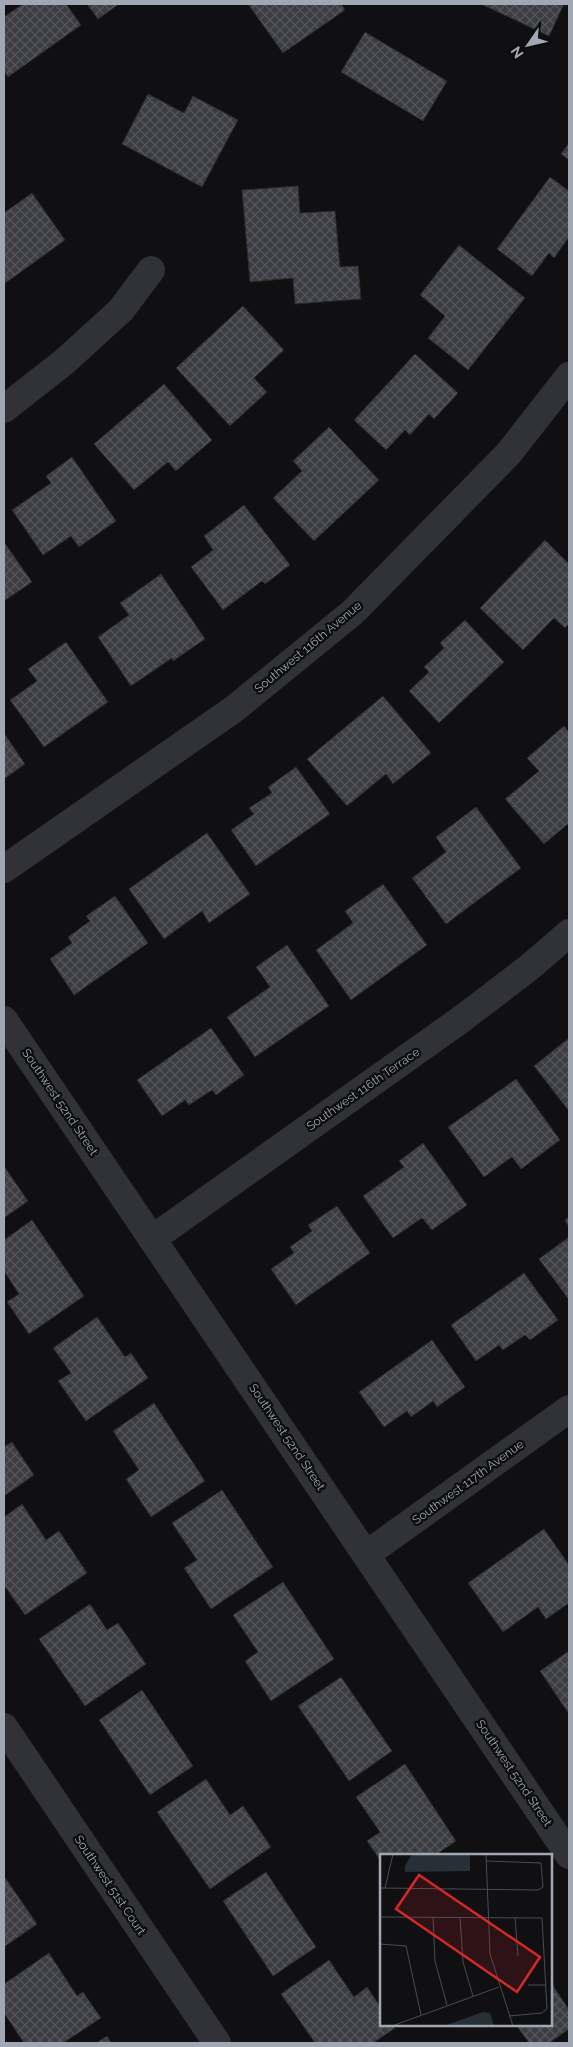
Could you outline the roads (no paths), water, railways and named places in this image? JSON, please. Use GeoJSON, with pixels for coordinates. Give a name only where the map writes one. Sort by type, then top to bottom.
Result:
{"type":"FeatureCollection","features":[{"type":"Feature","properties":{"kind":"street"},"geometry":{"type":"LineString","coordinates":[[4,409],[64,362],[121,310],[151,270]]}},
{"type":"Feature","properties":{"kind":"street","name":"Southwest 116th Avenue"},"geometry":{"type":"LineString","coordinates":[[4,869],[234,709],[353,612],[509,453],[569,376]]}},
{"type":"Feature","properties":{"kind":"street","name":"Southwest 116th Terrace"},"geometry":{"type":"LineString","coordinates":[[152,1239],[463,1018],[531,966],[569,933]]}},
{"type":"Feature","properties":{"kind":"street","name":"Southwest 52nd Street"},"geometry":{"type":"LineString","coordinates":[[4,1020],[569,1855]]}},
{"type":"Feature","properties":{"kind":"street","name":"Southwest 117th Avenue"},"geometry":{"type":"LineString","coordinates":[[367,1554],[569,1409]]}},
{"type":"Feature","properties":{"kind":"street","name":"Southwest 51st Court"},"geometry":{"type":"LineString","coordinates":[[4,1727],[217,2043]]}}]}
